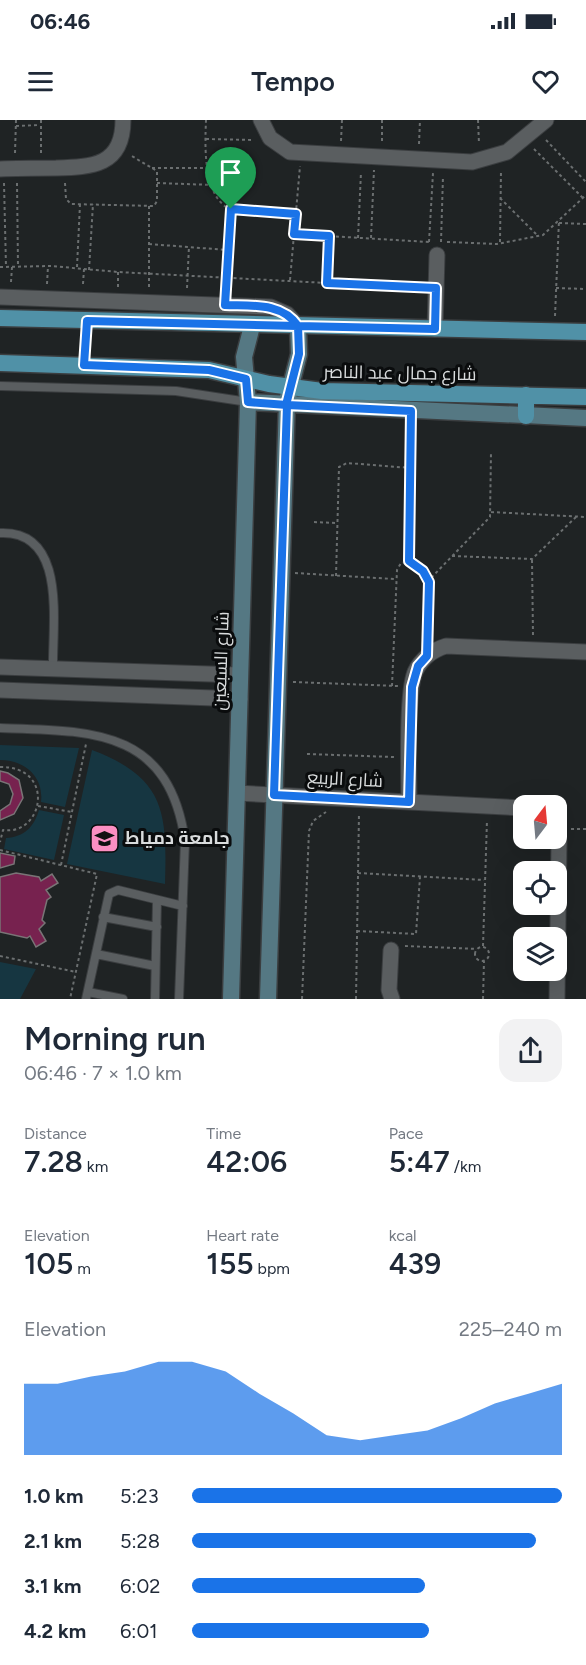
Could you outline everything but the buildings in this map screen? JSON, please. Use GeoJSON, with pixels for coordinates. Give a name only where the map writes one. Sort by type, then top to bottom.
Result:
{"type":"FeatureCollection","features":[{"type":"Feature","properties":{"kind":"main road"},"geometry":{"type":"LineString","coordinates":[[0,318],[252,326],[586,332]]}},
{"type":"Feature","properties":{"kind":"main road","name":"شارع السبعين"},"geometry":{"type":"LineString","coordinates":[[231,999],[248,402],[244,357],[252,326]]}},
{"type":"Feature","properties":{"kind":"main road"},"geometry":{"type":"LineString","coordinates":[[268,999],[287,405],[299,354],[298,326]]}},
{"type":"Feature","properties":{"kind":"main road","name":"شارع جمال عبد الناصر"},"geometry":{"type":"LineString","coordinates":[[0,363],[203,369],[246,379],[322,391],[586,397]]}},
{"type":"Feature","properties":{"kind":"main road"},"geometry":{"type":"LineString","coordinates":[[526,395],[526,416]]}},
{"type":"Feature","properties":{"kind":"main road"},"geometry":{"type":"LineString","coordinates":[[248,402],[586,418]]}},
{"type":"Feature","properties":{"kind":"street"},"geometry":{"type":"LineString","coordinates":[[9,168],[65,168],[100,164],[118,147],[122,136],[123,120]]}},
{"type":"Feature","properties":{"kind":"street"},"geometry":{"type":"LineString","coordinates":[[261,120],[273,141],[282,149],[302,154],[479,162],[501,155],[524,140],[541,124]]}},
{"type":"Feature","properties":{"kind":"street"},"geometry":{"type":"LineString","coordinates":[[435,329],[439,249]]}},
{"type":"Feature","properties":{"kind":"street"},"geometry":{"type":"LineString","coordinates":[[0,297],[271,307],[287,314],[298,326]]}},
{"type":"Feature","properties":{"kind":"street"},"geometry":{"type":"LineString","coordinates":[[409,802],[412,687],[418,666],[427,656],[446,646],[586,652]]}},
{"type":"Feature","properties":{"kind":"street"},"geometry":{"type":"LineString","coordinates":[[0,667],[240,675]]}},
{"type":"Feature","properties":{"kind":"street"},"geometry":{"type":"LineString","coordinates":[[0,690],[240,699]]}},
{"type":"Feature","properties":{"kind":"street","name":"شارع الربيع"},"geometry":{"type":"LineString","coordinates":[[237,794],[513,807]]}},
{"type":"Feature","properties":{"kind":"street"},"geometry":{"type":"LineString","coordinates":[[557,999],[560,849]]}},
{"type":"Feature","properties":{"kind":"street"},"geometry":{"type":"LineString","coordinates":[[392,999],[389,990],[396,948]]}},
{"type":"Feature","properties":{"kind":"lane"},"geometry":{"type":"LineString","coordinates":[[0,386],[176,391],[248,402]]}},
{"type":"Feature","properties":{"kind":"lane"},"geometry":{"type":"LineString","coordinates":[[0,533],[15,534],[32,542],[48,561],[51,577],[53,669]]}},
{"type":"Feature","properties":{"kind":"lane"},"geometry":{"type":"LineString","coordinates":[[0,728],[89,732],[133,749],[164,780],[175,799],[182,819],[185,841],[179,999]]}},
{"type":"Feature","properties":{"kind":"lane"},"geometry":{"type":"LineString","coordinates":[[123,999],[87,996],[107,897],[114,890],[183,906]]}},
{"type":"Feature","properties":{"kind":"lane"},"geometry":{"type":"LineString","coordinates":[[154,999],[158,900]]}},
{"type":"Feature","properties":{"kind":"lane"},"geometry":{"type":"LineString","coordinates":[[103,917],[157,927]]}},
{"type":"Feature","properties":{"kind":"lane"},"geometry":{"type":"LineString","coordinates":[[96,954],[155,966]]}},
{"type":"Feature","properties":{"kind":"path"},"geometry":{"type":"LineString","coordinates":[[6,267],[9,168],[16,120]]}},
{"type":"Feature","properties":{"kind":"path"},"geometry":{"type":"LineString","coordinates":[[41,120],[41,168]]}},
{"type":"Feature","properties":{"kind":"path"},"geometry":{"type":"LineString","coordinates":[[206,120],[205,168],[222,202],[231,209],[296,214]]}},
{"type":"Feature","properties":{"kind":"path"},"geometry":{"type":"LineString","coordinates":[[341,156],[342,120]]}},
{"type":"Feature","properties":{"kind":"path"},"geometry":{"type":"LineString","coordinates":[[358,238],[372,158],[382,120]]}},
{"type":"Feature","properties":{"kind":"path"},"geometry":{"type":"LineString","coordinates":[[420,120],[432,161],[439,249]]}},
{"type":"Feature","properties":{"kind":"path"},"geometry":{"type":"LineString","coordinates":[[478,120],[479,162]]}},
{"type":"Feature","properties":{"kind":"path"},"geometry":{"type":"LineString","coordinates":[[541,124],[586,182]]}},
{"type":"Feature","properties":{"kind":"path"},"geometry":{"type":"LineString","coordinates":[[16,126],[41,125]]}},
{"type":"Feature","properties":{"kind":"path"},"geometry":{"type":"LineString","coordinates":[[206,139],[273,141]]}},
{"type":"Feature","properties":{"kind":"path"},"geometry":{"type":"LineString","coordinates":[[524,140],[583,198]]}},
{"type":"Feature","properties":{"kind":"path"},"geometry":{"type":"LineString","coordinates":[[65,168],[66,199],[70,204],[149,206],[157,203],[157,171],[118,147]]}},
{"type":"Feature","properties":{"kind":"path"},"geometry":{"type":"LineString","coordinates":[[290,281],[302,154]]}},
{"type":"Feature","properties":{"kind":"path"},"geometry":{"type":"LineString","coordinates":[[500,243],[501,155]]}},
{"type":"Feature","properties":{"kind":"path"},"geometry":{"type":"LineString","coordinates":[[371,238],[372,158]]}},
{"type":"Feature","properties":{"kind":"path"},"geometry":{"type":"LineString","coordinates":[[429,242],[432,161]]}},
{"type":"Feature","properties":{"kind":"path"},"geometry":{"type":"LineString","coordinates":[[9,168],[18,266]]}},
{"type":"Feature","properties":{"kind":"path"},"geometry":{"type":"LineString","coordinates":[[152,168],[205,168]]}},
{"type":"Feature","properties":{"kind":"path"},"geometry":{"type":"LineString","coordinates":[[157,183],[213,185]]}},
{"type":"Feature","properties":{"kind":"path"},"geometry":{"type":"LineString","coordinates":[[294,234],[429,242],[439,249],[500,243],[543,235],[586,195]]}},
{"type":"Feature","properties":{"kind":"path"},"geometry":{"type":"LineString","coordinates":[[501,198],[538,236]]}},
{"type":"Feature","properties":{"kind":"path"},"geometry":{"type":"LineString","coordinates":[[76,268],[80,204]]}},
{"type":"Feature","properties":{"kind":"path"},"geometry":{"type":"LineString","coordinates":[[89,270],[93,204]]}},
{"type":"Feature","properties":{"kind":"path"},"geometry":{"type":"LineString","coordinates":[[149,206],[149,302]]}},
{"type":"Feature","properties":{"kind":"path"},"geometry":{"type":"LineString","coordinates":[[225,305],[231,209]]}},
{"type":"Feature","properties":{"kind":"path"},"geometry":{"type":"LineString","coordinates":[[559,222],[586,224]]}},
{"type":"Feature","properties":{"kind":"path"},"geometry":{"type":"LineString","coordinates":[[554,331],[559,222]]}},
{"type":"Feature","properties":{"kind":"path"},"geometry":{"type":"LineString","coordinates":[[327,283],[329,236]]}},
{"type":"Feature","properties":{"kind":"path"},"geometry":{"type":"LineString","coordinates":[[149,244],[228,250]]}},
{"type":"Feature","properties":{"kind":"path"},"geometry":{"type":"LineString","coordinates":[[186,303],[189,246]]}},
{"type":"Feature","properties":{"kind":"path"},"geometry":{"type":"LineString","coordinates":[[47,299],[48,266]]}},
{"type":"Feature","properties":{"kind":"path"},"geometry":{"type":"LineString","coordinates":[[0,267],[48,266],[149,274],[436,288]]}},
{"type":"Feature","properties":{"kind":"path"},"geometry":{"type":"LineString","coordinates":[[556,288],[586,289]]}},
{"type":"Feature","properties":{"kind":"path"},"geometry":{"type":"LineString","coordinates":[[84,365],[87,321]]}},
{"type":"Feature","properties":{"kind":"path"},"geometry":{"type":"LineString","coordinates":[[409,561],[411,411]]}},
{"type":"Feature","properties":{"kind":"path"},"geometry":{"type":"LineString","coordinates":[[427,656],[429,582],[432,576],[485,524],[491,512],[490,452]]}},
{"type":"Feature","properties":{"kind":"path"},"geometry":{"type":"LineString","coordinates":[[336,576],[341,464],[411,468]]}},
{"type":"Feature","properties":{"kind":"path"},"geometry":{"type":"LineString","coordinates":[[491,512],[586,517]]}},
{"type":"Feature","properties":{"kind":"path"},"geometry":{"type":"LineString","coordinates":[[452,556],[532,559],[576,517]]}},
{"type":"Feature","properties":{"kind":"path"},"geometry":{"type":"LineString","coordinates":[[314,522],[337,523]]}},
{"type":"Feature","properties":{"kind":"path"},"geometry":{"type":"LineString","coordinates":[[532,559],[534,650]]}},
{"type":"Feature","properties":{"kind":"path"},"geometry":{"type":"LineString","coordinates":[[392,686],[394,579],[401,563],[409,561],[423,571],[429,582]]}},
{"type":"Feature","properties":{"kind":"path"},"geometry":{"type":"LineString","coordinates":[[282,573],[394,579]]}},
{"type":"Feature","properties":{"kind":"path"},"geometry":{"type":"LineString","coordinates":[[278,681],[412,687]]}},
{"type":"Feature","properties":{"kind":"path"},"geometry":{"type":"LineString","coordinates":[[61,865],[89,732]]}},
{"type":"Feature","properties":{"kind":"path"},"geometry":{"type":"LineString","coordinates":[[307,754],[410,758]]}},
{"type":"Feature","properties":{"kind":"path"},"geometry":{"type":"LineString","coordinates":[[0,767],[19,770],[30,777],[38,791],[38,806],[31,818],[21,826],[3,830],[0,842]]}},
{"type":"Feature","properties":{"kind":"path"},"geometry":{"type":"LineString","coordinates":[[302,999],[309,831],[317,818],[354,799],[358,873],[356,999]]}},
{"type":"Feature","properties":{"kind":"path"},"geometry":{"type":"LineString","coordinates":[[38,806],[72,812]]}},
{"type":"Feature","properties":{"kind":"path"},"geometry":{"type":"LineString","coordinates":[[483,946],[487,806]]}},
{"type":"Feature","properties":{"kind":"path"},"geometry":{"type":"LineString","coordinates":[[0,850],[97,874],[70,999]]}},
{"type":"Feature","properties":{"kind":"path"},"geometry":{"type":"LineString","coordinates":[[358,873],[485,880]]}},
{"type":"Feature","properties":{"kind":"path"},"geometry":{"type":"LineString","coordinates":[[357,931],[417,933],[420,877]]}},
{"type":"Feature","properties":{"kind":"path"},"geometry":{"type":"LineString","coordinates":[[483,999],[484,961],[487,960],[487,947],[477,946],[477,960],[484,961]]}},
{"type":"Feature","properties":{"kind":"path"},"geometry":{"type":"LineString","coordinates":[[396,948],[477,949]]}},
{"type":"Feature","properties":{"kind":"path"},"geometry":{"type":"LineString","coordinates":[[0,956],[76,972]]}},
{"type":"Feature","properties":{"kind":"shaded area"},"geometry":{"type":"Polygon","coordinates":[[[0,745],[79,748],[65,807],[41,802],[41,793],[36,778],[25,767],[17,763],[0,760],[0,745]]]}},
{"type":"Feature","properties":{"kind":"shaded area"},"geometry":{"type":"Polygon","coordinates":[[[92,750],[135,773],[148,786],[157,801],[165,837],[165,884],[67,864],[92,750]]]}},
{"type":"Feature","properties":{"kind":"shaded area"},"geometry":{"type":"Polygon","coordinates":[[[39,810],[64,815],[54,860],[4,849],[6,838],[18,836],[27,830],[39,810]]]}},
{"type":"Feature","properties":{"kind":"shaded area"},"geometry":{"type":"Polygon","coordinates":[[[0,962],[36,969],[20,999],[0,999],[0,962]]]}},
{"type":"Feature","properties":{"kind":"place","name":"جامعة دمياط"},"geometry":{"type":"Point","coordinates":[104,838]}},
{"type":"Feature","properties":{"kind":"route"},"geometry":{"type":"LineString","coordinates":[[231,209],[225,305],[271,307],[293,318],[298,326],[87,321],[84,365],[222,371],[246,379],[248,402],[287,405],[274,795],[409,802],[412,687],[418,666],[427,656],[429,582],[419,566],[409,561],[411,411],[287,405],[287,401],[299,354],[298,326],[435,329],[436,288],[327,283],[329,236],[294,234],[296,214],[231,209]]}}]}
